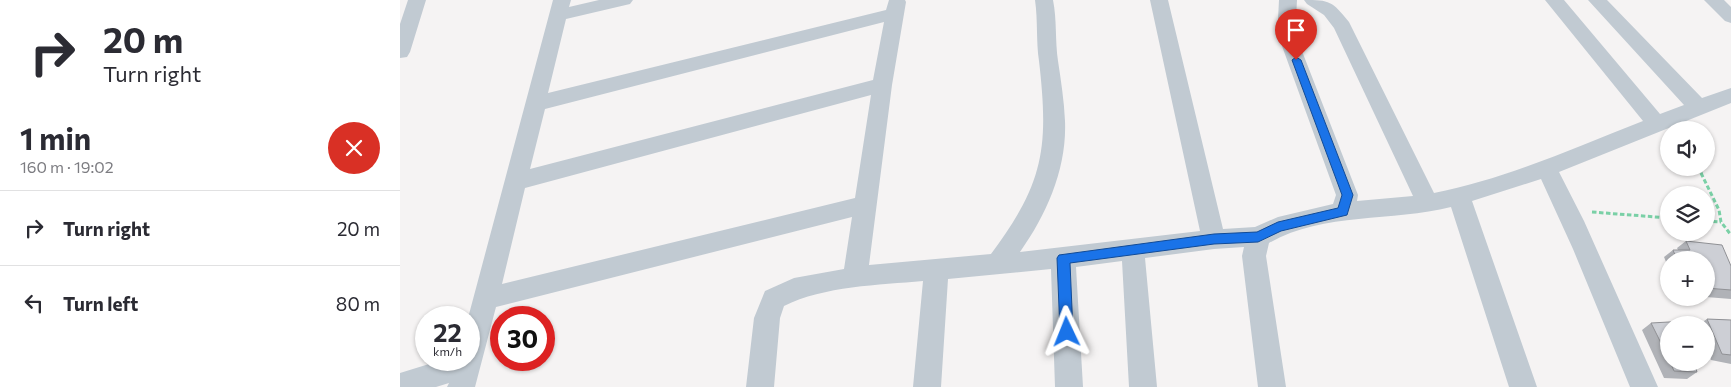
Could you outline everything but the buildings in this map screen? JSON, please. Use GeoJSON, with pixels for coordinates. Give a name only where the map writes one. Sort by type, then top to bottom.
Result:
{"type":"FeatureCollection","features":[{"type":"Feature","properties":{"kind":"street"},"geometry":{"type":"LineString","coordinates":[[400,52],[417,0]]}},
{"type":"Feature","properties":{"kind":"street"},"geometry":{"type":"LineString","coordinates":[[400,386],[464,376],[486,299],[560,7],[624,0]]}},
{"type":"Feature","properties":{"kind":"street"},"geometry":{"type":"LineString","coordinates":[[997,265],[1018,237],[1041,196],[1051,169],[1056,113],[1048,64],[1048,31],[1044,0]]}},
{"type":"Feature","properties":{"kind":"street"},"geometry":{"type":"LineString","coordinates":[[1159,0],[1214,239]]}},
{"type":"Feature","properties":{"kind":"street"},"geometry":{"type":"LineString","coordinates":[[1288,0],[1287,19],[1290,46],[1347,195],[1343,211]]}},
{"type":"Feature","properties":{"kind":"street"},"geometry":{"type":"LineString","coordinates":[[1313,0],[1330,10],[1342,26],[1426,202]]}},
{"type":"Feature","properties":{"kind":"street"},"geometry":{"type":"LineString","coordinates":[[1554,0],[1656,123]]}},
{"type":"Feature","properties":{"kind":"street"},"geometry":{"type":"LineString","coordinates":[[1597,0],[1698,107]]}},
{"type":"Feature","properties":{"kind":"street"},"geometry":{"type":"LineString","coordinates":[[1713,0],[1731,17]]}},
{"type":"Feature","properties":{"kind":"street"},"geometry":{"type":"LineString","coordinates":[[535,104],[896,7],[882,85],[855,278]]}},
{"type":"Feature","properties":{"kind":"street"},"geometry":{"type":"LineString","coordinates":[[515,182],[882,85]]}},
{"type":"Feature","properties":{"kind":"street"},"geometry":{"type":"LineString","coordinates":[[760,387],[767,318],[774,299],[794,289],[855,278],[1133,251],[1214,239],[1258,237],[1278,226],[1343,211],[1374,211],[1459,197],[1546,168],[1731,95]]}},
{"type":"Feature","properties":{"kind":"street"},"geometry":{"type":"LineString","coordinates":[[1546,168],[1567,209],[1644,387]]}},
{"type":"Feature","properties":{"kind":"street"},"geometry":{"type":"LineString","coordinates":[[1459,197],[1523,387]]}},
{"type":"Feature","properties":{"kind":"street"},"geometry":{"type":"LineString","coordinates":[[486,299],[866,204]]}},
{"type":"Feature","properties":{"kind":"street"},"geometry":{"type":"LineString","coordinates":[[1258,237],[1254,256],[1272,387]]}},
{"type":"Feature","properties":{"kind":"street"},"geometry":{"type":"LineString","coordinates":[[1133,251],[1143,387]]}},
{"type":"Feature","properties":{"kind":"street"},"geometry":{"type":"LineString","coordinates":[[1063,258],[1069,387]]}},
{"type":"Feature","properties":{"kind":"street"},"geometry":{"type":"LineString","coordinates":[[927,387],[936,271]]}},
{"type":"Feature","properties":{"kind":"path"},"geometry":{"type":"LineString","coordinates":[[1703,176],[1719,210],[1720,222],[1731,235]]}},
{"type":"Feature","properties":{"kind":"path"},"geometry":{"type":"LineString","coordinates":[[1567,209],[1660,217]]}},
{"type":"Feature","properties":{"kind":"path"},"geometry":{"type":"LineString","coordinates":[[1715,222],[1720,222]]}},
{"type":"Feature","properties":{"kind":"route"},"geometry":{"type":"LineString","coordinates":[[1067,332],[1063,258],[1133,251],[1214,239],[1258,237],[1278,226],[1343,211],[1347,195],[1296,60]]}}]}
